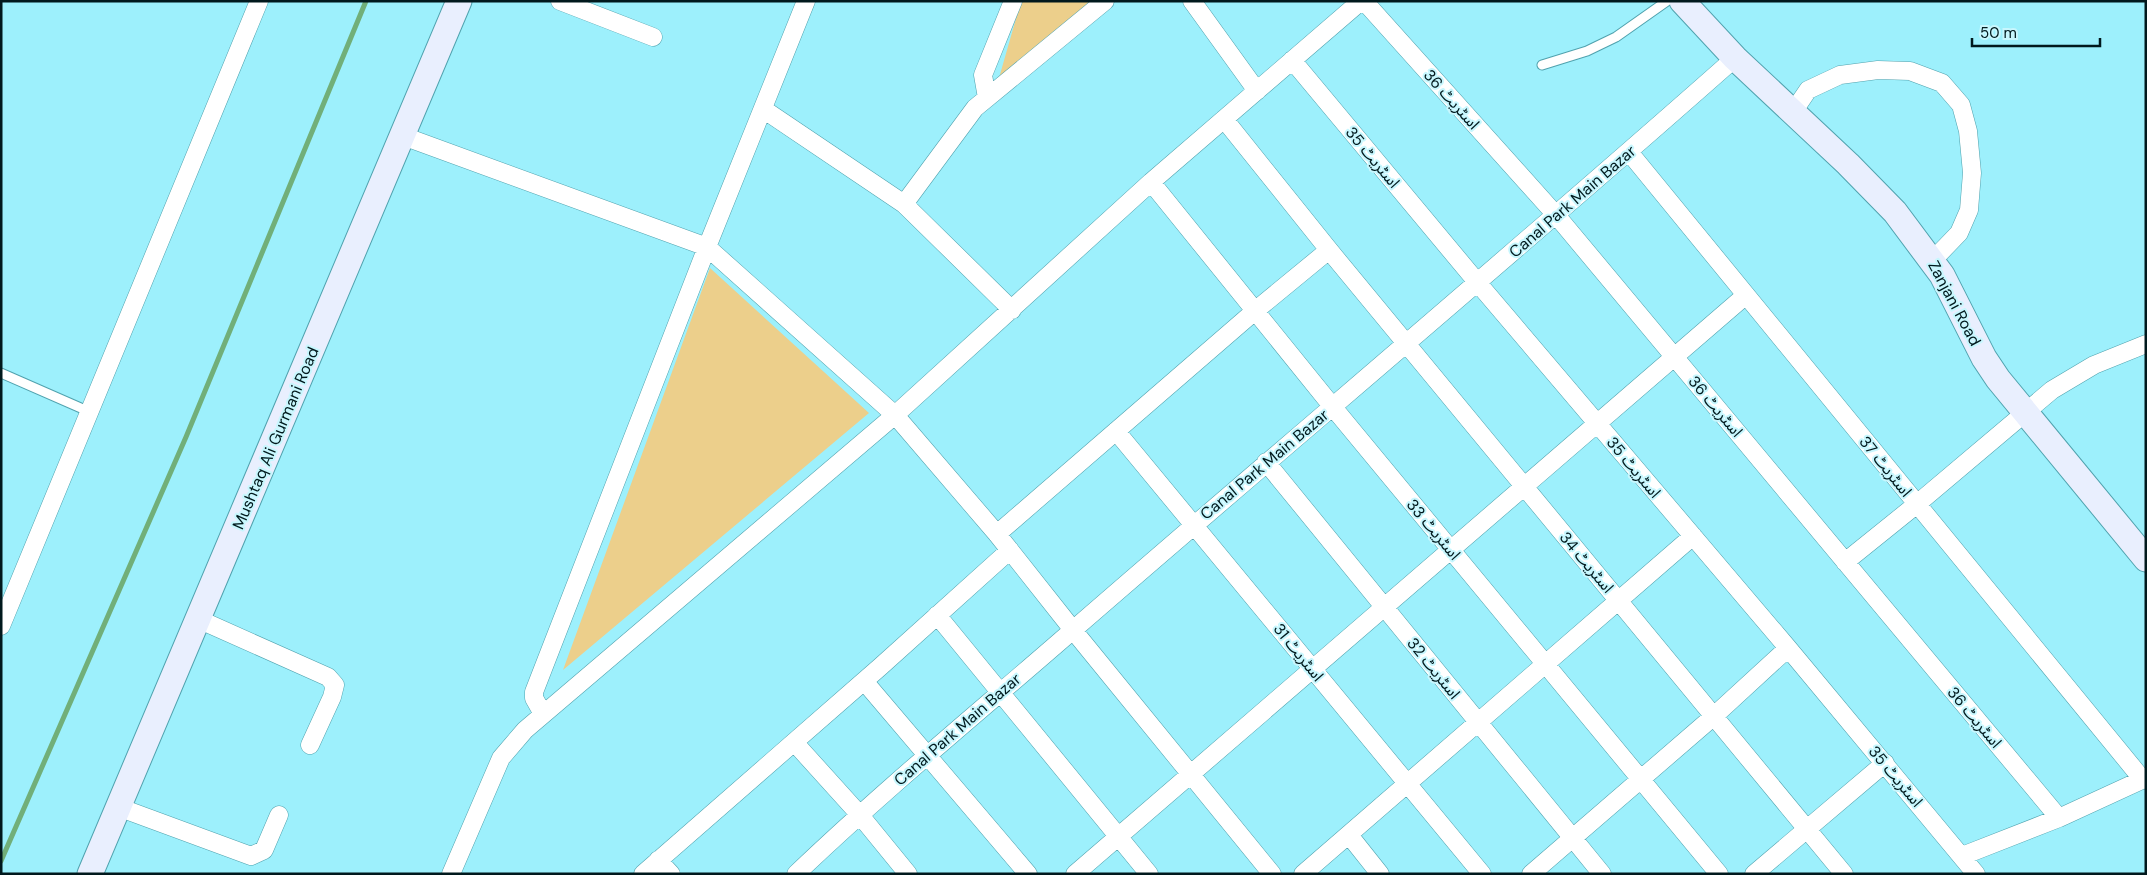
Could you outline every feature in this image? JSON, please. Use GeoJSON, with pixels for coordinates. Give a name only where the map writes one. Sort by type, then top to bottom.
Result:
{"type":"FeatureCollection","features":[{"type":"Feature","properties":{"kind":"street"},"geometry":{"type":"LineString","coordinates":[[2,620],[90,412],[259,1]]}},
{"type":"Feature","properties":{"kind":"street","name":"Mushtaq Ali Gurmani Road"},"geometry":{"type":"LineString","coordinates":[[90,874],[459,1]]}},
{"type":"Feature","properties":{"kind":"street"},"geometry":{"type":"LineString","coordinates":[[560,1],[654,37]]}},
{"type":"Feature","properties":{"kind":"street"},"geometry":{"type":"LineString","coordinates":[[543,714],[534,698],[534,692],[707,247],[806,1]]}},
{"type":"Feature","properties":{"kind":"street"},"geometry":{"type":"LineString","coordinates":[[987,98],[983,75],[1013,1]]}},
{"type":"Feature","properties":{"kind":"street"},"geometry":{"type":"LineString","coordinates":[[904,204],[967,116],[1105,1]]}},
{"type":"Feature","properties":{"kind":"street"},"geometry":{"type":"LineString","coordinates":[[1192,1],[1257,91]]}},
{"type":"Feature","properties":{"kind":"street"},"geometry":{"type":"LineString","coordinates":[[451,874],[501,758],[525,730],[895,415],[1151,182],[1363,1]]}},
{"type":"Feature","properties":{"kind":"street","name":"اسٹریٹ 36"},"geometry":{"type":"LineString","coordinates":[[1363,1],[1556,214],[2059,818]]}},
{"type":"Feature","properties":{"kind":"street","name":"Zanjani Road"},"geometry":{"type":"LineString","coordinates":[[1682,1],[1735,58],[1895,212],[1933,260],[1984,358],[2026,413],[2146,559]]}},
{"type":"Feature","properties":{"kind":"street","name":"Canal Park Main Bazar"},"geometry":{"type":"LineString","coordinates":[[796,874],[859,814],[928,754],[1629,152],[1735,58]]}},
{"type":"Feature","properties":{"kind":"street","name":"اسٹریٹ 35"},"geometry":{"type":"LineString","coordinates":[[1292,60],[1477,282],[1885,763],[1976,874]]}},
{"type":"Feature","properties":{"kind":"street"},"geometry":{"type":"LineString","coordinates":[[1793,112],[1808,90],[1840,75],[1878,70],[1910,71],[1942,83],[1960,105],[1968,131],[1972,173],[1969,210],[1959,234],[1933,260]]}},
{"type":"Feature","properties":{"kind":"street"},"geometry":{"type":"LineString","coordinates":[[763,109],[904,204],[1012,310]]}},
{"type":"Feature","properties":{"kind":"street","name":"اسٹریٹ 34"},"geometry":{"type":"LineString","coordinates":[[1224,119],[1844,874]]}},
{"type":"Feature","properties":{"kind":"street"},"geometry":{"type":"LineString","coordinates":[[402,136],[707,247],[895,415],[997,534],[1072,630],[1272,874]]}},
{"type":"Feature","properties":{"kind":"street","name":"اسٹریٹ 37"},"geometry":{"type":"LineString","coordinates":[[1629,152],[2144,779]]}},
{"type":"Feature","properties":{"kind":"street","name":"اسٹریٹ 33"},"geometry":{"type":"LineString","coordinates":[[1151,182],[1332,406],[1719,874]]}},
{"type":"Feature","properties":{"kind":"street"},"geometry":{"type":"LineString","coordinates":[[997,534],[1256,310],[1330,250]]}},
{"type":"Feature","properties":{"kind":"street"},"geometry":{"type":"LineString","coordinates":[[1075,874],[1746,295]]}},
{"type":"Feature","properties":{"kind":"street"},"geometry":{"type":"LineString","coordinates":[[1845,562],[2052,390],[2094,365],[2146,344]]}},
{"type":"Feature","properties":{"kind":"street","name":"اسٹریٹ 31"},"geometry":{"type":"LineString","coordinates":[[1116,432],[1482,874]]}},
{"type":"Feature","properties":{"kind":"street","name":"اسٹریٹ 32"},"geometry":{"type":"LineString","coordinates":[[1266,462],[1602,874]]}},
{"type":"Feature","properties":{"kind":"street"},"geometry":{"type":"LineString","coordinates":[[1303,874],[1693,536]]}},
{"type":"Feature","properties":{"kind":"street"},"geometry":{"type":"LineString","coordinates":[[642,874],[864,681],[1010,550]]}},
{"type":"Feature","properties":{"kind":"street"},"geometry":{"type":"LineString","coordinates":[[937,615],[1149,874]]}},
{"type":"Feature","properties":{"kind":"street"},"geometry":{"type":"LineString","coordinates":[[198,619],[328,677],[335,685],[332,697],[310,745]]}},
{"type":"Feature","properties":{"kind":"street"},"geometry":{"type":"LineString","coordinates":[[1531,874],[1714,716],[1788,648]]}},
{"type":"Feature","properties":{"kind":"street"},"geometry":{"type":"LineString","coordinates":[[864,681],[928,754],[1028,874]]}},
{"type":"Feature","properties":{"kind":"street"},"geometry":{"type":"LineString","coordinates":[[794,742],[859,814],[908,874]]}},
{"type":"Feature","properties":{"kind":"street"},"geometry":{"type":"LineString","coordinates":[[1754,874],[1885,763]]}},
{"type":"Feature","properties":{"kind":"street"},"geometry":{"type":"LineString","coordinates":[[1962,856],[2059,818],[2144,779]]}},
{"type":"Feature","properties":{"kind":"street"},"geometry":{"type":"LineString","coordinates":[[118,807],[250,856],[264,850],[279,815]]}},
{"type":"Feature","properties":{"kind":"street"},"geometry":{"type":"LineString","coordinates":[[1349,835],[1380,874]]}},
{"type":"Feature","properties":{"kind":"street"},"geometry":{"type":"LineString","coordinates":[[658,860],[671,874]]}},
{"type":"Feature","properties":{"kind":"lane"},"geometry":{"type":"LineString","coordinates":[[1542,65],[1587,51],[1616,38],[1667,1]]}},
{"type":"Feature","properties":{"kind":"lane"},"geometry":{"type":"LineString","coordinates":[[1,373],[90,412]]}},
{"type":"Feature","properties":{"kind":"shaded area"},"geometry":{"type":"Polygon","coordinates":[[[1021,1],[1096,1],[999,78],[1021,1]]]}},
{"type":"Feature","properties":{"kind":"shaded area"},"geometry":{"type":"Polygon","coordinates":[[[710,268],[869,413],[563,670],[710,268]]]}},
{"type":"Feature","properties":{"kind":"waterway"},"geometry":{"type":"LineString","coordinates":[[1,861],[186,437],[366,1]]}}]}
